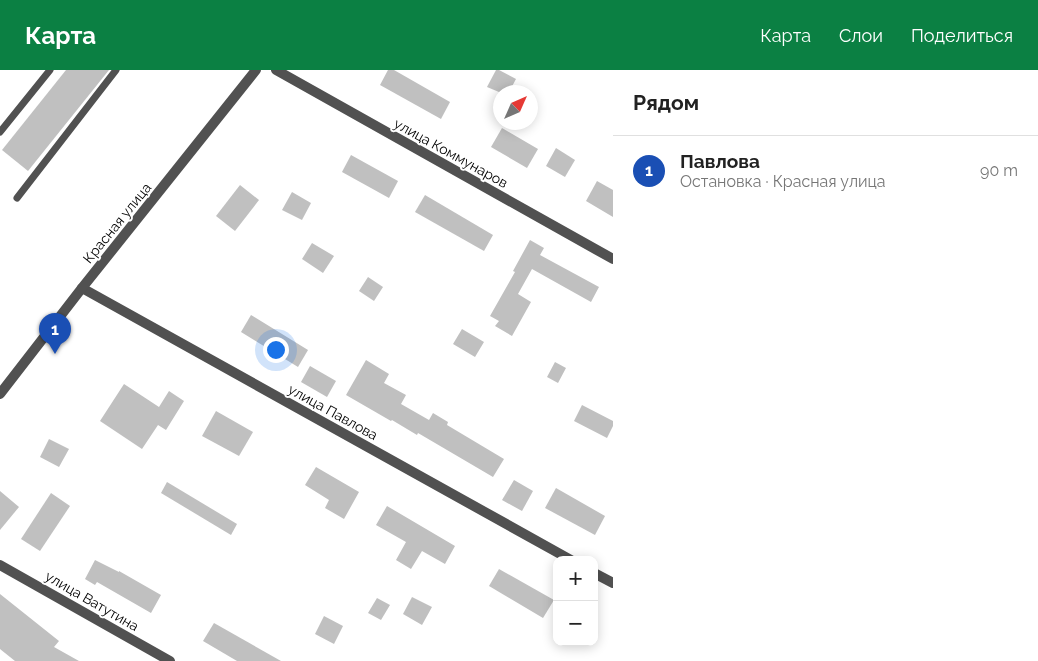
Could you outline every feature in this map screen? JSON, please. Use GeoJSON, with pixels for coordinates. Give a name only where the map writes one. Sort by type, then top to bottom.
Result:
{"type":"FeatureCollection","features":[{"type":"Feature","properties":{"kind":"street","name":"Красная улица"},"geometry":{"type":"LineString","coordinates":[[0,394],[256,70]]}},
{"type":"Feature","properties":{"kind":"street","name":"улица Коммунаров"},"geometry":{"type":"LineString","coordinates":[[276,70],[613,259]]}},
{"type":"Feature","properties":{"kind":"street","name":"улица Павлова"},"geometry":{"type":"LineString","coordinates":[[82,288],[564,556]]}},
{"type":"Feature","properties":{"kind":"street","name":"улица Ватутина"},"geometry":{"type":"LineString","coordinates":[[0,565],[170,661]]}},
{"type":"Feature","properties":{"kind":"street"},"geometry":{"type":"LineString","coordinates":[[598,575],[613,583]]}},
{"type":"Feature","properties":{"kind":"lane"},"geometry":{"type":"LineString","coordinates":[[0,132],[50,70]]}},
{"type":"Feature","properties":{"kind":"lane"},"geometry":{"type":"LineString","coordinates":[[17,198],[116,70]]}},
{"type":"Feature","properties":{"kind":"building"},"geometry":{"type":"Polygon","coordinates":[[[66,70],[109,70],[28,171],[2,150],[66,70]]]}},
{"type":"Feature","properties":{"kind":"building"},"geometry":{"type":"Polygon","coordinates":[[[388,70],[394,70],[450,102],[441,119],[380,85],[388,70]]]}},
{"type":"Feature","properties":{"kind":"building"},"geometry":{"type":"Polygon","coordinates":[[[496,70],[516,79],[513,85],[493,85],[493,90],[487,87],[496,70]]]}},
{"type":"Feature","properties":{"kind":"building"},"geometry":{"type":"Polygon","coordinates":[[[501,130],[505,130],[538,149],[527,168],[491,147],[501,130]]]}},
{"type":"Feature","properties":{"kind":"building"},"geometry":{"type":"Polygon","coordinates":[[[556,148],[575,160],[565,177],[546,166],[556,148]]]}},
{"type":"Feature","properties":{"kind":"building"},"geometry":{"type":"Polygon","coordinates":[[[351,155],[398,181],[389,198],[342,172],[351,155]]]}},
{"type":"Feature","properties":{"kind":"building"},"geometry":{"type":"Polygon","coordinates":[[[597,181],[613,190],[613,217],[586,201],[597,181]]]}},
{"type":"Feature","properties":{"kind":"building"},"geometry":{"type":"Polygon","coordinates":[[[240,185],[259,200],[235,231],[216,216],[240,185]]]}},
{"type":"Feature","properties":{"kind":"building"},"geometry":{"type":"Polygon","coordinates":[[[292,192],[311,203],[302,220],[282,210],[292,192]]]}},
{"type":"Feature","properties":{"kind":"building"},"geometry":{"type":"Polygon","coordinates":[[[425,195],[493,235],[484,251],[415,212],[425,195]]]}},
{"type":"Feature","properties":{"kind":"building"},"geometry":{"type":"Polygon","coordinates":[[[530,240],[544,248],[540,255],[599,287],[591,302],[532,269],[518,294],[531,302],[512,336],[495,326],[499,321],[490,316],[515,272],[513,271],[530,240]]]}},
{"type":"Feature","properties":{"kind":"building"},"geometry":{"type":"Polygon","coordinates":[[[312,243],[334,256],[323,273],[302,259],[312,243]]]}},
{"type":"Feature","properties":{"kind":"building"},"geometry":{"type":"Polygon","coordinates":[[[368,277],[383,287],[374,301],[359,291],[368,277]]]}},
{"type":"Feature","properties":{"kind":"building"},"geometry":{"type":"Polygon","coordinates":[[[251,315],[308,350],[298,367],[241,332],[251,315]]]}},
{"type":"Feature","properties":{"kind":"building"},"geometry":{"type":"Polygon","coordinates":[[[462,329],[484,342],[475,357],[453,344],[462,329]]]}},
{"type":"Feature","properties":{"kind":"building"},"geometry":{"type":"Polygon","coordinates":[[[366,360],[389,374],[384,383],[406,395],[401,404],[429,420],[433,413],[448,422],[447,425],[504,459],[493,477],[418,433],[417,435],[346,395],[366,360]]]}},
{"type":"Feature","properties":{"kind":"building"},"geometry":{"type":"Polygon","coordinates":[[[555,362],[566,368],[558,383],[547,377],[555,362]]]}},
{"type":"Feature","properties":{"kind":"building"},"geometry":{"type":"Polygon","coordinates":[[[310,366],[336,381],[327,397],[301,382],[310,366]]]}},
{"type":"Feature","properties":{"kind":"building"},"geometry":{"type":"Polygon","coordinates":[[[124,384],[159,407],[169,391],[184,401],[166,430],[158,425],[142,449],[100,421],[124,384]]]}},
{"type":"Feature","properties":{"kind":"building"},"geometry":{"type":"Polygon","coordinates":[[[582,405],[613,421],[613,426],[607,438],[574,421],[582,405]]]}},
{"type":"Feature","properties":{"kind":"building"},"geometry":{"type":"Polygon","coordinates":[[[216,411],[253,432],[239,456],[202,436],[216,411]]]}},
{"type":"Feature","properties":{"kind":"building"},"geometry":{"type":"Polygon","coordinates":[[[49,439],[69,449],[59,467],[40,457],[49,439]]]}},
{"type":"Feature","properties":{"kind":"building"},"geometry":{"type":"Polygon","coordinates":[[[316,467],[359,492],[344,519],[325,508],[329,500],[305,485],[316,467]]]}},
{"type":"Feature","properties":{"kind":"building"},"geometry":{"type":"Polygon","coordinates":[[[514,480],[533,491],[522,511],[502,500],[514,480]]]}},
{"type":"Feature","properties":{"kind":"building"},"geometry":{"type":"Polygon","coordinates":[[[167,482],[237,524],[231,535],[161,493],[167,482]]]}},
{"type":"Feature","properties":{"kind":"building"},"geometry":{"type":"Polygon","coordinates":[[[556,488],[605,516],[595,535],[545,508],[556,488]]]}},
{"type":"Feature","properties":{"kind":"building"},"geometry":{"type":"Polygon","coordinates":[[[0,491],[19,507],[0,530],[0,491]]]}},
{"type":"Feature","properties":{"kind":"building"},"geometry":{"type":"Polygon","coordinates":[[[51,493],[70,506],[40,551],[21,539],[51,493]]]}},
{"type":"Feature","properties":{"kind":"building"},"geometry":{"type":"Polygon","coordinates":[[[387,506],[455,546],[445,564],[422,551],[411,569],[396,560],[406,542],[376,525],[387,506]]]}},
{"type":"Feature","properties":{"kind":"building"},"geometry":{"type":"Polygon","coordinates":[[[95,560],[119,571],[161,595],[151,613],[97,582],[95,585],[85,579],[95,560]]]}},
{"type":"Feature","properties":{"kind":"building"},"geometry":{"type":"Polygon","coordinates":[[[499,569],[553,599],[553,602],[543,618],[489,586],[499,569]]]}},
{"type":"Feature","properties":{"kind":"building"},"geometry":{"type":"Polygon","coordinates":[[[0,594],[59,641],[54,647],[79,661],[15,661],[0,649],[0,594]]]}},
{"type":"Feature","properties":{"kind":"building"},"geometry":{"type":"Polygon","coordinates":[[[412,597],[432,607],[422,625],[403,614],[412,597]]]}},
{"type":"Feature","properties":{"kind":"building"},"geometry":{"type":"Polygon","coordinates":[[[377,598],[390,605],[381,620],[368,613],[377,598]]]}},
{"type":"Feature","properties":{"kind":"building"},"geometry":{"type":"Polygon","coordinates":[[[324,616],[343,626],[334,644],[315,634],[324,616]]]}},
{"type":"Feature","properties":{"kind":"building"},"geometry":{"type":"Polygon","coordinates":[[[214,623],[281,661],[237,661],[203,641],[214,623]]]}},
{"type":"Feature","properties":{"kind":"place","name":"Павлова"},"geometry":{"type":"Point","coordinates":[55,354]}}]}
